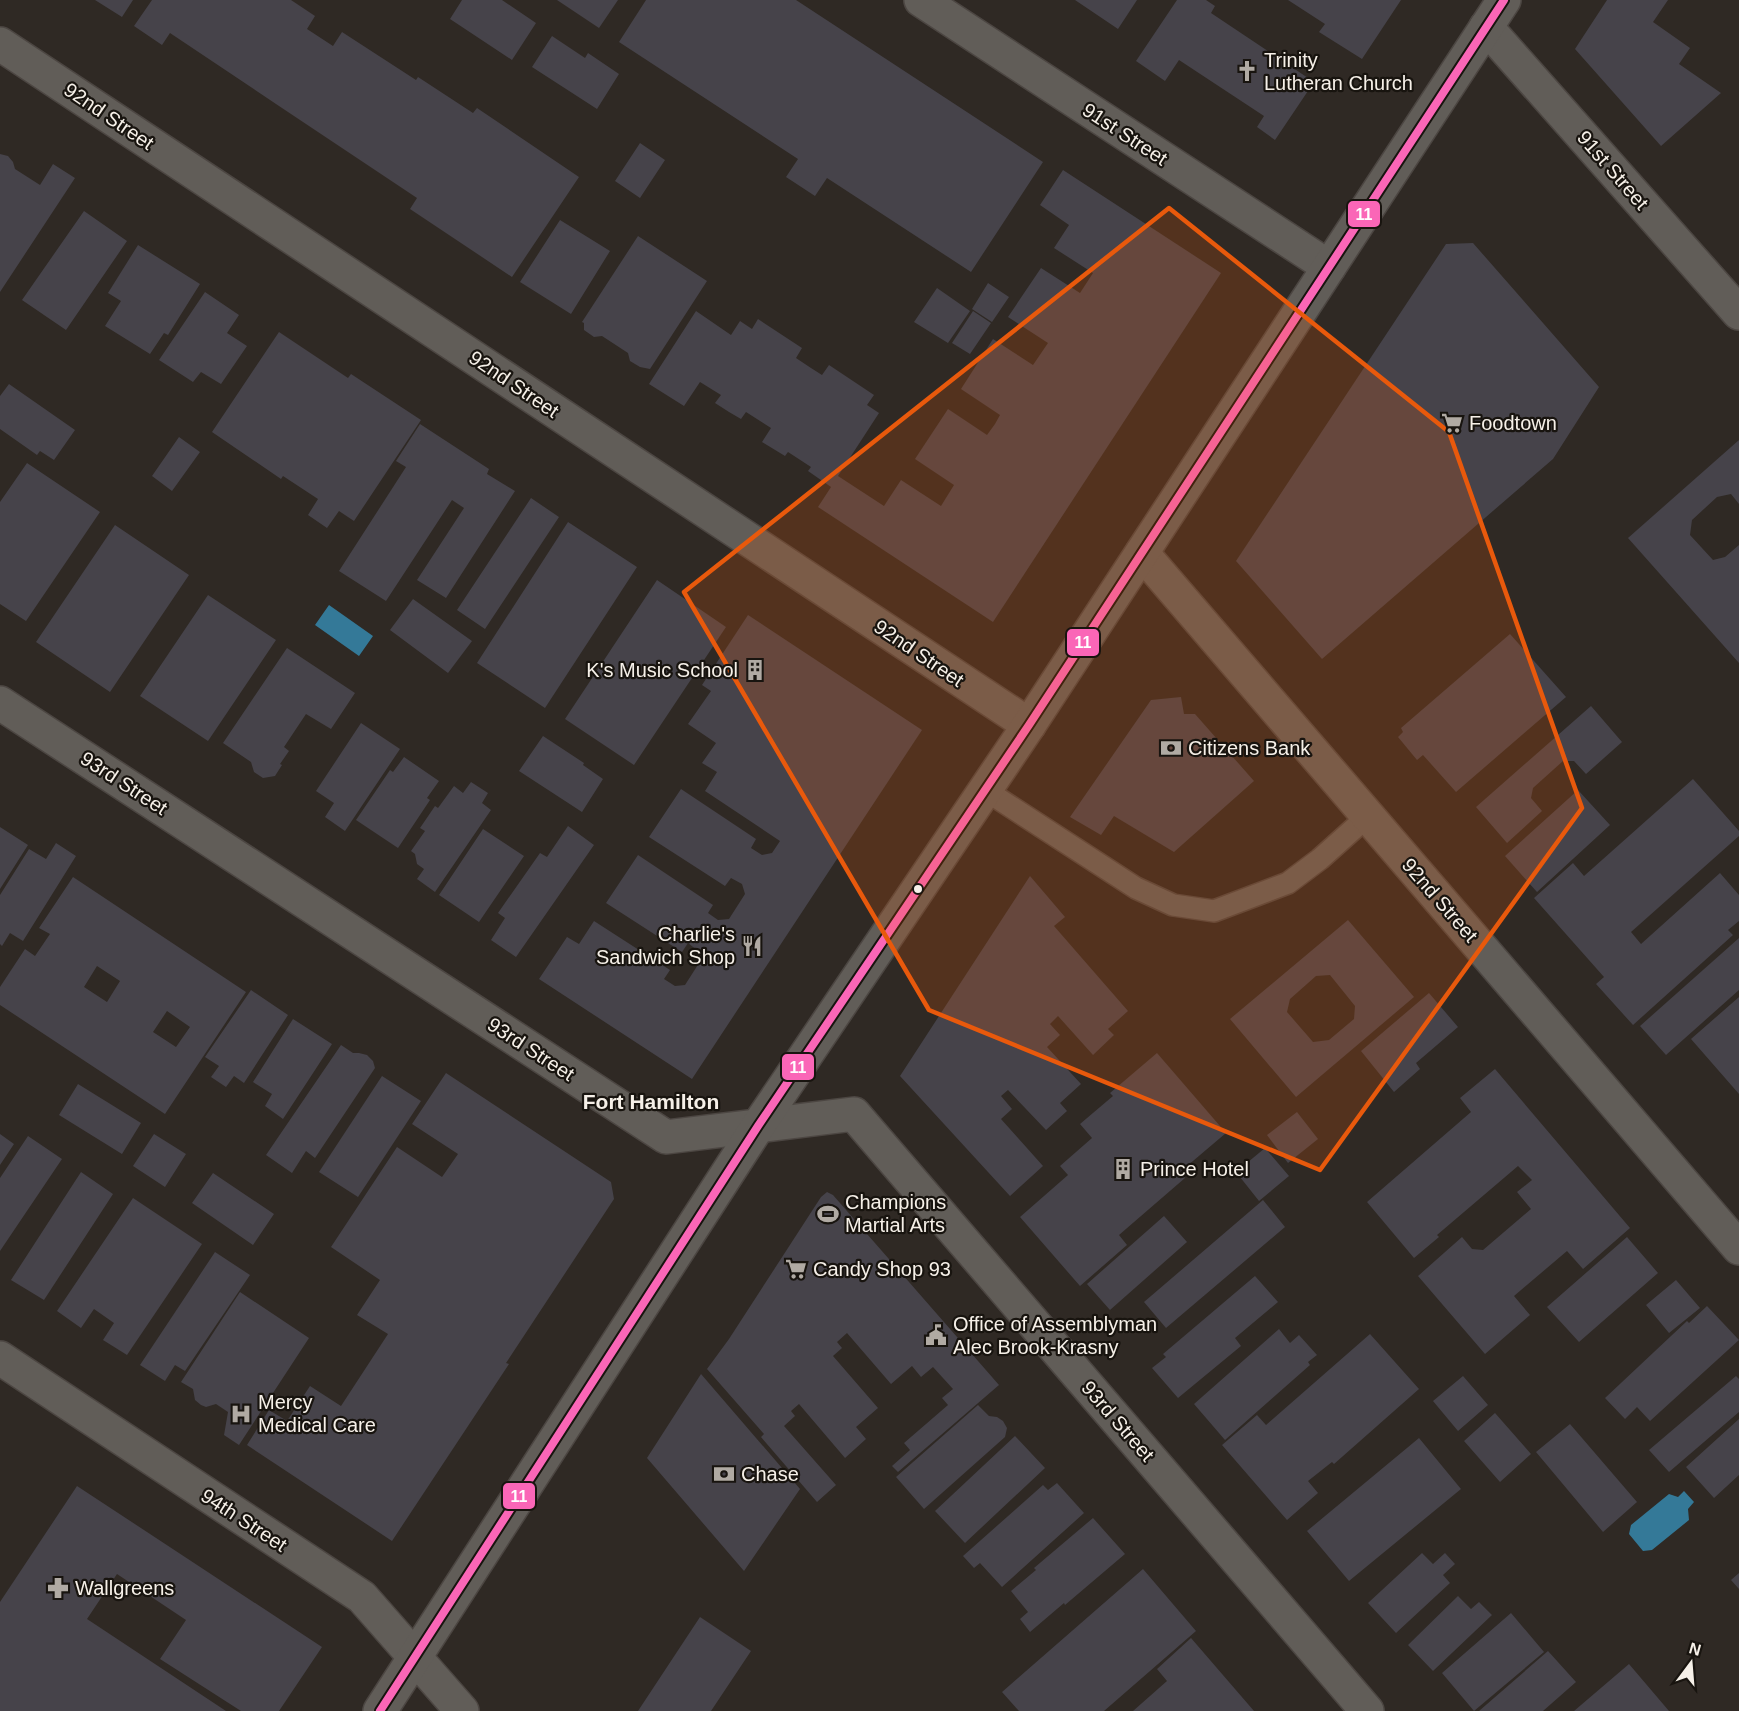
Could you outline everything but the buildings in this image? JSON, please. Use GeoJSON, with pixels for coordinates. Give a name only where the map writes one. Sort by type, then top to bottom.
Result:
{"type":"FeatureCollection","features":[{"type":"Feature","properties":{"kind":"street","name":"91st Street"},"geometry":{"type":"LineString","coordinates":[[921,0],[1329,267]]}},
{"type":"Feature","properties":{"kind":"street"},"geometry":{"type":"LineString","coordinates":[[380,1711],[758,1126],[1029,725],[1504,0]]}},
{"type":"Feature","properties":{"kind":"street","name":"91st Street"},"geometry":{"type":"LineString","coordinates":[[1486,27],[1739,313]]}},
{"type":"Feature","properties":{"kind":"street","name":"92nd Street"},"geometry":{"type":"LineString","coordinates":[[0,44],[1029,725]]}},
{"type":"Feature","properties":{"kind":"street","name":"92nd Street"},"geometry":{"type":"LineString","coordinates":[[1142,553],[1739,1248]]}},
{"type":"Feature","properties":{"kind":"street","name":"93rd Street"},"geometry":{"type":"LineString","coordinates":[[0,703],[666,1137],[854,1114],[1367,1711]]}},
{"type":"Feature","properties":{"kind":"street","name":"94th Street"},"geometry":{"type":"LineString","coordinates":[[0,1358],[362,1597],[462,1711]]}},
{"type":"Feature","properties":{"kind":"lane"},"geometry":{"type":"LineString","coordinates":[[985,790],[1136,888],[1173,905],[1214,911],[1288,883],[1368,816]]}},
{"type":"Feature","properties":{"kind":"highlighted area"},"geometry":{"type":"Polygon","coordinates":[[[1169,208],[1449,432],[1582,808],[1320,1170],[929,1010],[684,592],[1169,208]]]}},
{"type":"Feature","properties":{"kind":"water"},"geometry":{"type":"Polygon","coordinates":[[[329,605],[373,636],[359,656],[315,625],[329,605]]]}},
{"type":"Feature","properties":{"kind":"water"},"geometry":{"type":"Polygon","coordinates":[[[1684,1491],[1694,1502],[1688,1509],[1689,1520],[1652,1550],[1643,1551],[1629,1534],[1631,1525],[1669,1494],[1678,1497],[1684,1491]]]}},
{"type":"Feature","properties":{"kind":"transit line","name":"11"},"geometry":{"type":"LineString","coordinates":[[380,1711],[758,1126],[1029,725],[1504,0]]}},
{"type":"Feature","properties":{"kind":"place","name":"Trinity Lutheran Church"},"geometry":{"type":"Point","coordinates":[1247,71]}},
{"type":"Feature","properties":{"kind":"place","name":"Foodtown"},"geometry":{"type":"Point","coordinates":[1452,423]}},
{"type":"Feature","properties":{"kind":"place","name":"K's Music School"},"geometry":{"type":"Point","coordinates":[755,670]}},
{"type":"Feature","properties":{"kind":"place","name":"Citizens Bank"},"geometry":{"type":"Point","coordinates":[1171,748]}},
{"type":"Feature","properties":{"kind":"place","name":"Charlie's Sandwich Shop"},"geometry":{"type":"Point","coordinates":[752,946]}},
{"type":"Feature","properties":{"kind":"place","name":"Prince Hotel"},"geometry":{"type":"Point","coordinates":[1123,1169]}},
{"type":"Feature","properties":{"kind":"place","name":"Champions Martial Arts"},"geometry":{"type":"Point","coordinates":[828,1214]}},
{"type":"Feature","properties":{"kind":"place","name":"Candy Shop 93"},"geometry":{"type":"Point","coordinates":[796,1269]}},
{"type":"Feature","properties":{"kind":"place","name":"Office of Assemblyman Alec Brook-Krasny"},"geometry":{"type":"Point","coordinates":[936,1335]}},
{"type":"Feature","properties":{"kind":"place","name":"Mercy Medical Care"},"geometry":{"type":"Point","coordinates":[241,1414]}},
{"type":"Feature","properties":{"kind":"place","name":"Chase"},"geometry":{"type":"Point","coordinates":[724,1474]}},
{"type":"Feature","properties":{"kind":"place","name":"Wallgreens"},"geometry":{"type":"Point","coordinates":[58,1588]}},
{"type":"Feature","properties":{"kind":"district","name":"Fort Hamilton"},"geometry":{"type":"Point","coordinates":[651,1101]}}]}
